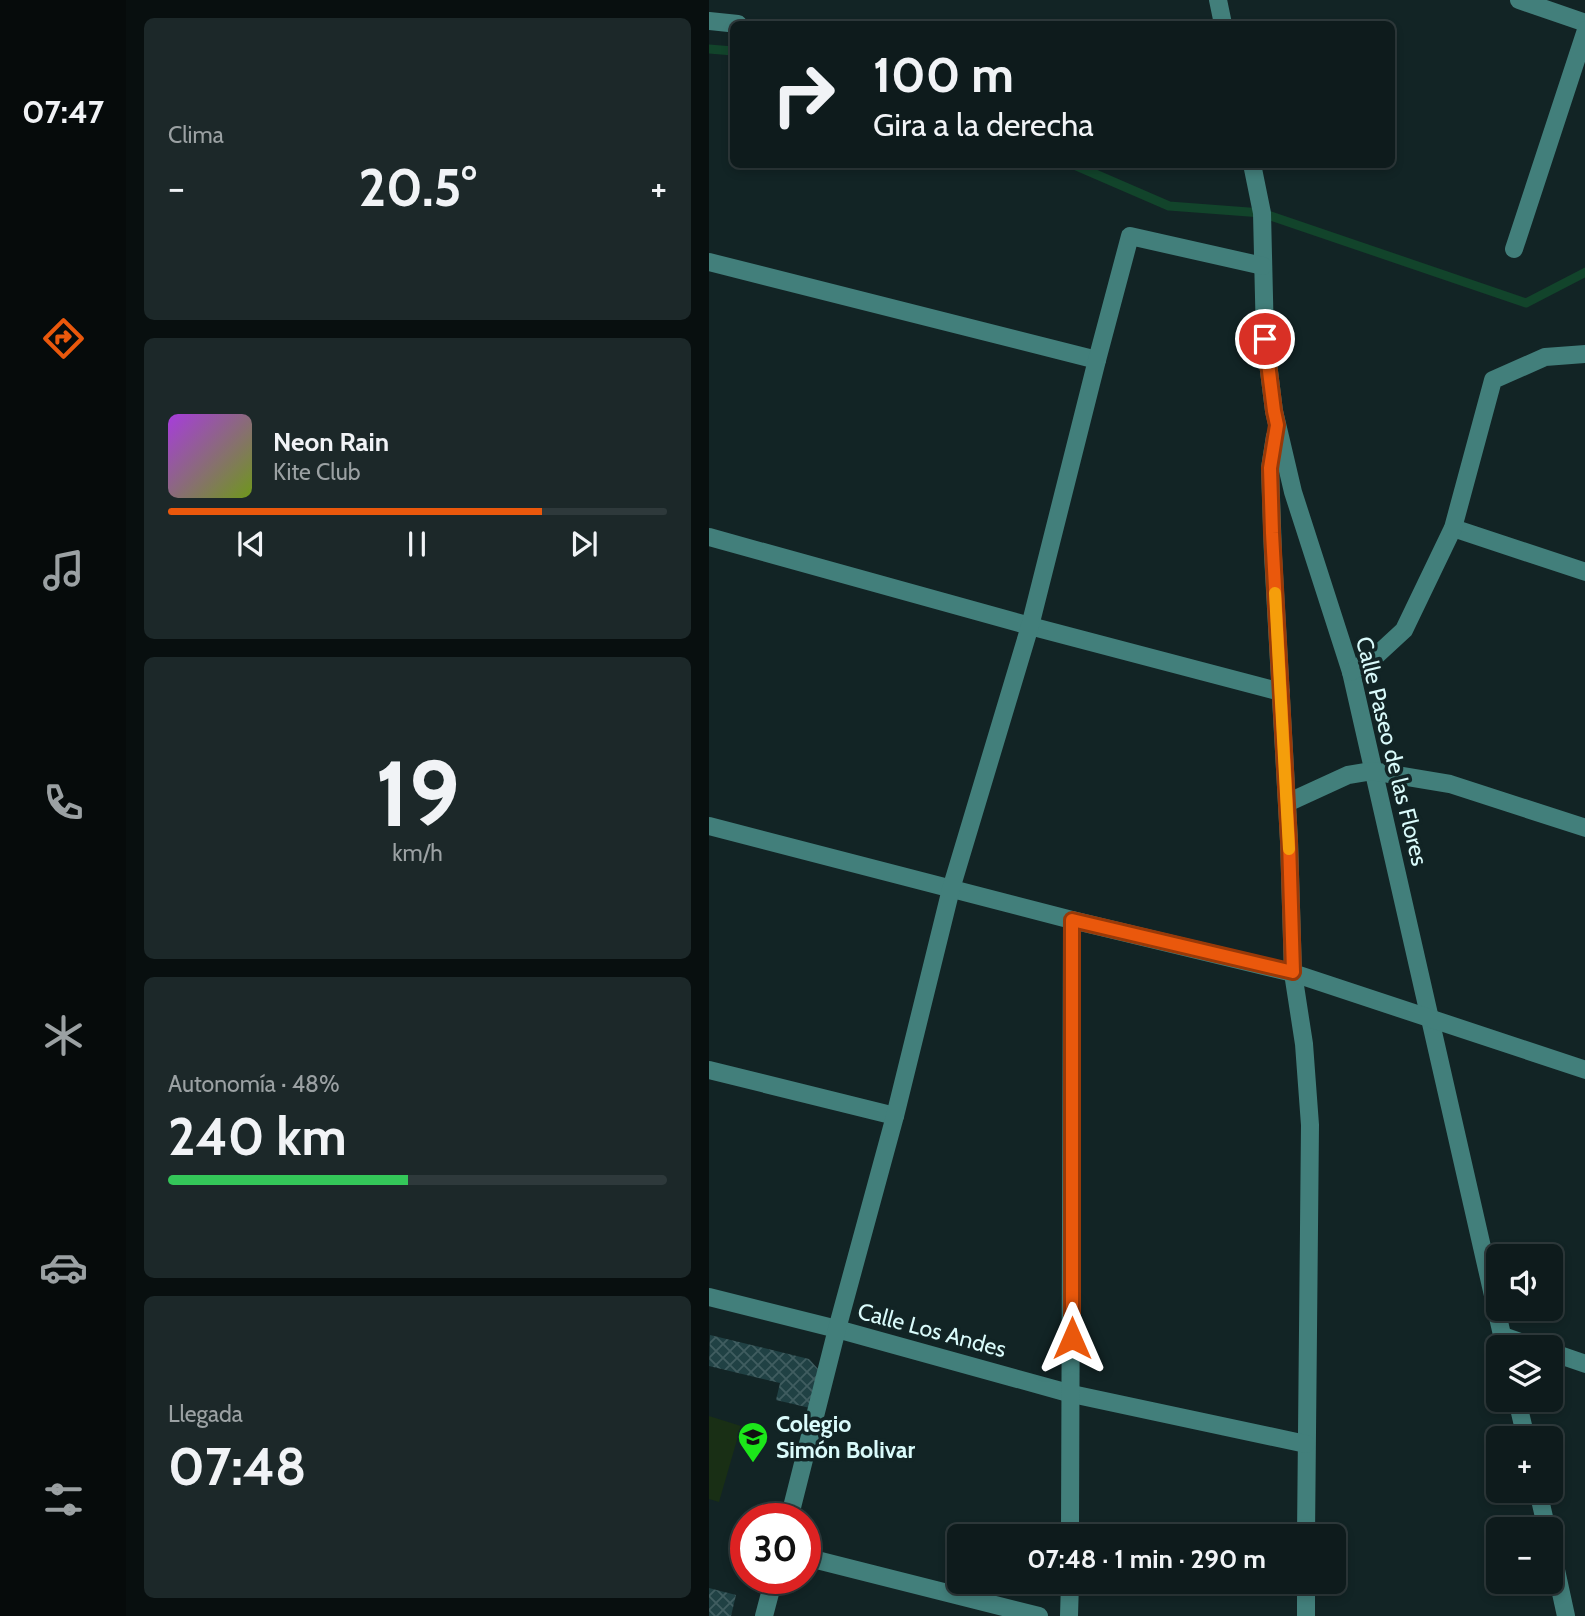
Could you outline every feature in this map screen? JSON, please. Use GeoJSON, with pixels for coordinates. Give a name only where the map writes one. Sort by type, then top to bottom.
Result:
{"type":"FeatureCollection","features":[{"type":"Feature","properties":{"kind":"street"},"geometry":{"type":"LineString","coordinates":[[1218,0],[1222,21]]}},
{"type":"Feature","properties":{"kind":"street"},"geometry":{"type":"LineString","coordinates":[[1519,0],[1585,23]]}},
{"type":"Feature","properties":{"kind":"street"},"geometry":{"type":"LineString","coordinates":[[709,21],[730,23]]}},
{"type":"Feature","properties":{"kind":"street"},"geometry":{"type":"LineString","coordinates":[[1514,249],[1585,30]]}},
{"type":"Feature","properties":{"kind":"street","name":"Calle Paseo de las Flores"},"geometry":{"type":"LineString","coordinates":[[1253,168],[1262,213],[1265,339],[1274,411],[1293,492],[1351,672],[1502,1335]]}},
{"type":"Feature","properties":{"kind":"street"},"geometry":{"type":"LineString","coordinates":[[793,1503],[895,1116],[951,889],[1030,626],[1130,236],[1263,266]]}},
{"type":"Feature","properties":{"kind":"street"},"geometry":{"type":"LineString","coordinates":[[709,262],[1097,360]]}},
{"type":"Feature","properties":{"kind":"street"},"geometry":{"type":"LineString","coordinates":[[1351,672],[1378,654],[1404,630],[1453,528],[1493,380],[1545,357],[1585,354]]}},
{"type":"Feature","properties":{"kind":"street"},"geometry":{"type":"LineString","coordinates":[[1277,425],[1270,468],[1273,555],[1287,803],[1293,972],[1304,1044],[1310,1125],[1306,1524]]}},
{"type":"Feature","properties":{"kind":"street"},"geometry":{"type":"LineString","coordinates":[[1453,528],[1585,572]]}},
{"type":"Feature","properties":{"kind":"street"},"geometry":{"type":"LineString","coordinates":[[709,537],[1281,692]]}},
{"type":"Feature","properties":{"kind":"street"},"geometry":{"type":"LineString","coordinates":[[1287,803],[1348,775],[1372,771],[1450,784],[1585,828]]}},
{"type":"Feature","properties":{"kind":"street"},"geometry":{"type":"LineString","coordinates":[[709,826],[1072,920],[1293,972],[1585,1070]]}},
{"type":"Feature","properties":{"kind":"street"},"geometry":{"type":"LineString","coordinates":[[1070,1524],[1072,920]]}},
{"type":"Feature","properties":{"kind":"street"},"geometry":{"type":"LineString","coordinates":[[709,1070],[895,1116]]}},
{"type":"Feature","properties":{"kind":"street","name":"Calle Los Andes"},"geometry":{"type":"LineString","coordinates":[[709,1297],[837,1329],[1072,1394],[1306,1444]]}},
{"type":"Feature","properties":{"kind":"street"},"geometry":{"type":"LineString","coordinates":[[1563,1356],[1585,1364]]}},
{"type":"Feature","properties":{"kind":"street"},"geometry":{"type":"LineString","coordinates":[[821,1561],[1039,1616]]}},
{"type":"Feature","properties":{"kind":"street"},"geometry":{"type":"LineString","coordinates":[[764,1616],[770,1594]]}},
{"type":"Feature","properties":{"kind":"street"},"geometry":{"type":"LineString","coordinates":[[1069,1594],[1069,1616]]}},
{"type":"Feature","properties":{"kind":"street"},"geometry":{"type":"LineString","coordinates":[[1306,1594],[1306,1616]]}},
{"type":"Feature","properties":{"kind":"street"},"geometry":{"type":"LineString","coordinates":[[1562,1594],[1567,1616]]}},
{"type":"Feature","properties":{"kind":"green space"},"geometry":{"type":"Polygon","coordinates":[[[709,1416],[741,1426],[719,1502],[709,1499],[709,1416]]]}},
{"type":"Feature","properties":{"kind":"building"},"geometry":{"type":"Polygon","coordinates":[[[710,1335],[809,1359],[819,1370],[810,1408],[776,1400],[780,1383],[709,1366],[710,1335]]]}},
{"type":"Feature","properties":{"kind":"building"},"geometry":{"type":"Polygon","coordinates":[[[709,1588],[736,1595],[731,1616],[709,1616],[709,1588]]]}},
{"type":"Feature","properties":{"kind":"waterway"},"geometry":{"type":"LineString","coordinates":[[709,49],[730,51]]}},
{"type":"Feature","properties":{"kind":"waterway"},"geometry":{"type":"LineString","coordinates":[[1081,168],[1169,206],[1262,213],[1526,303],[1586,272]]}},
{"type":"Feature","properties":{"kind":"slow traffic"},"geometry":{"type":"LineString","coordinates":[[1275,593],[1289,849]]}},
{"type":"Feature","properties":{"kind":"place","name":"Colegio Simón Bolivar"},"geometry":{"type":"Point","coordinates":[753,1464]}},
{"type":"Feature","properties":{"kind":"route"},"geometry":{"type":"LineString","coordinates":[[1072,1338],[1072,920],[1293,972],[1270,468],[1277,425],[1265,339]]}}]}
